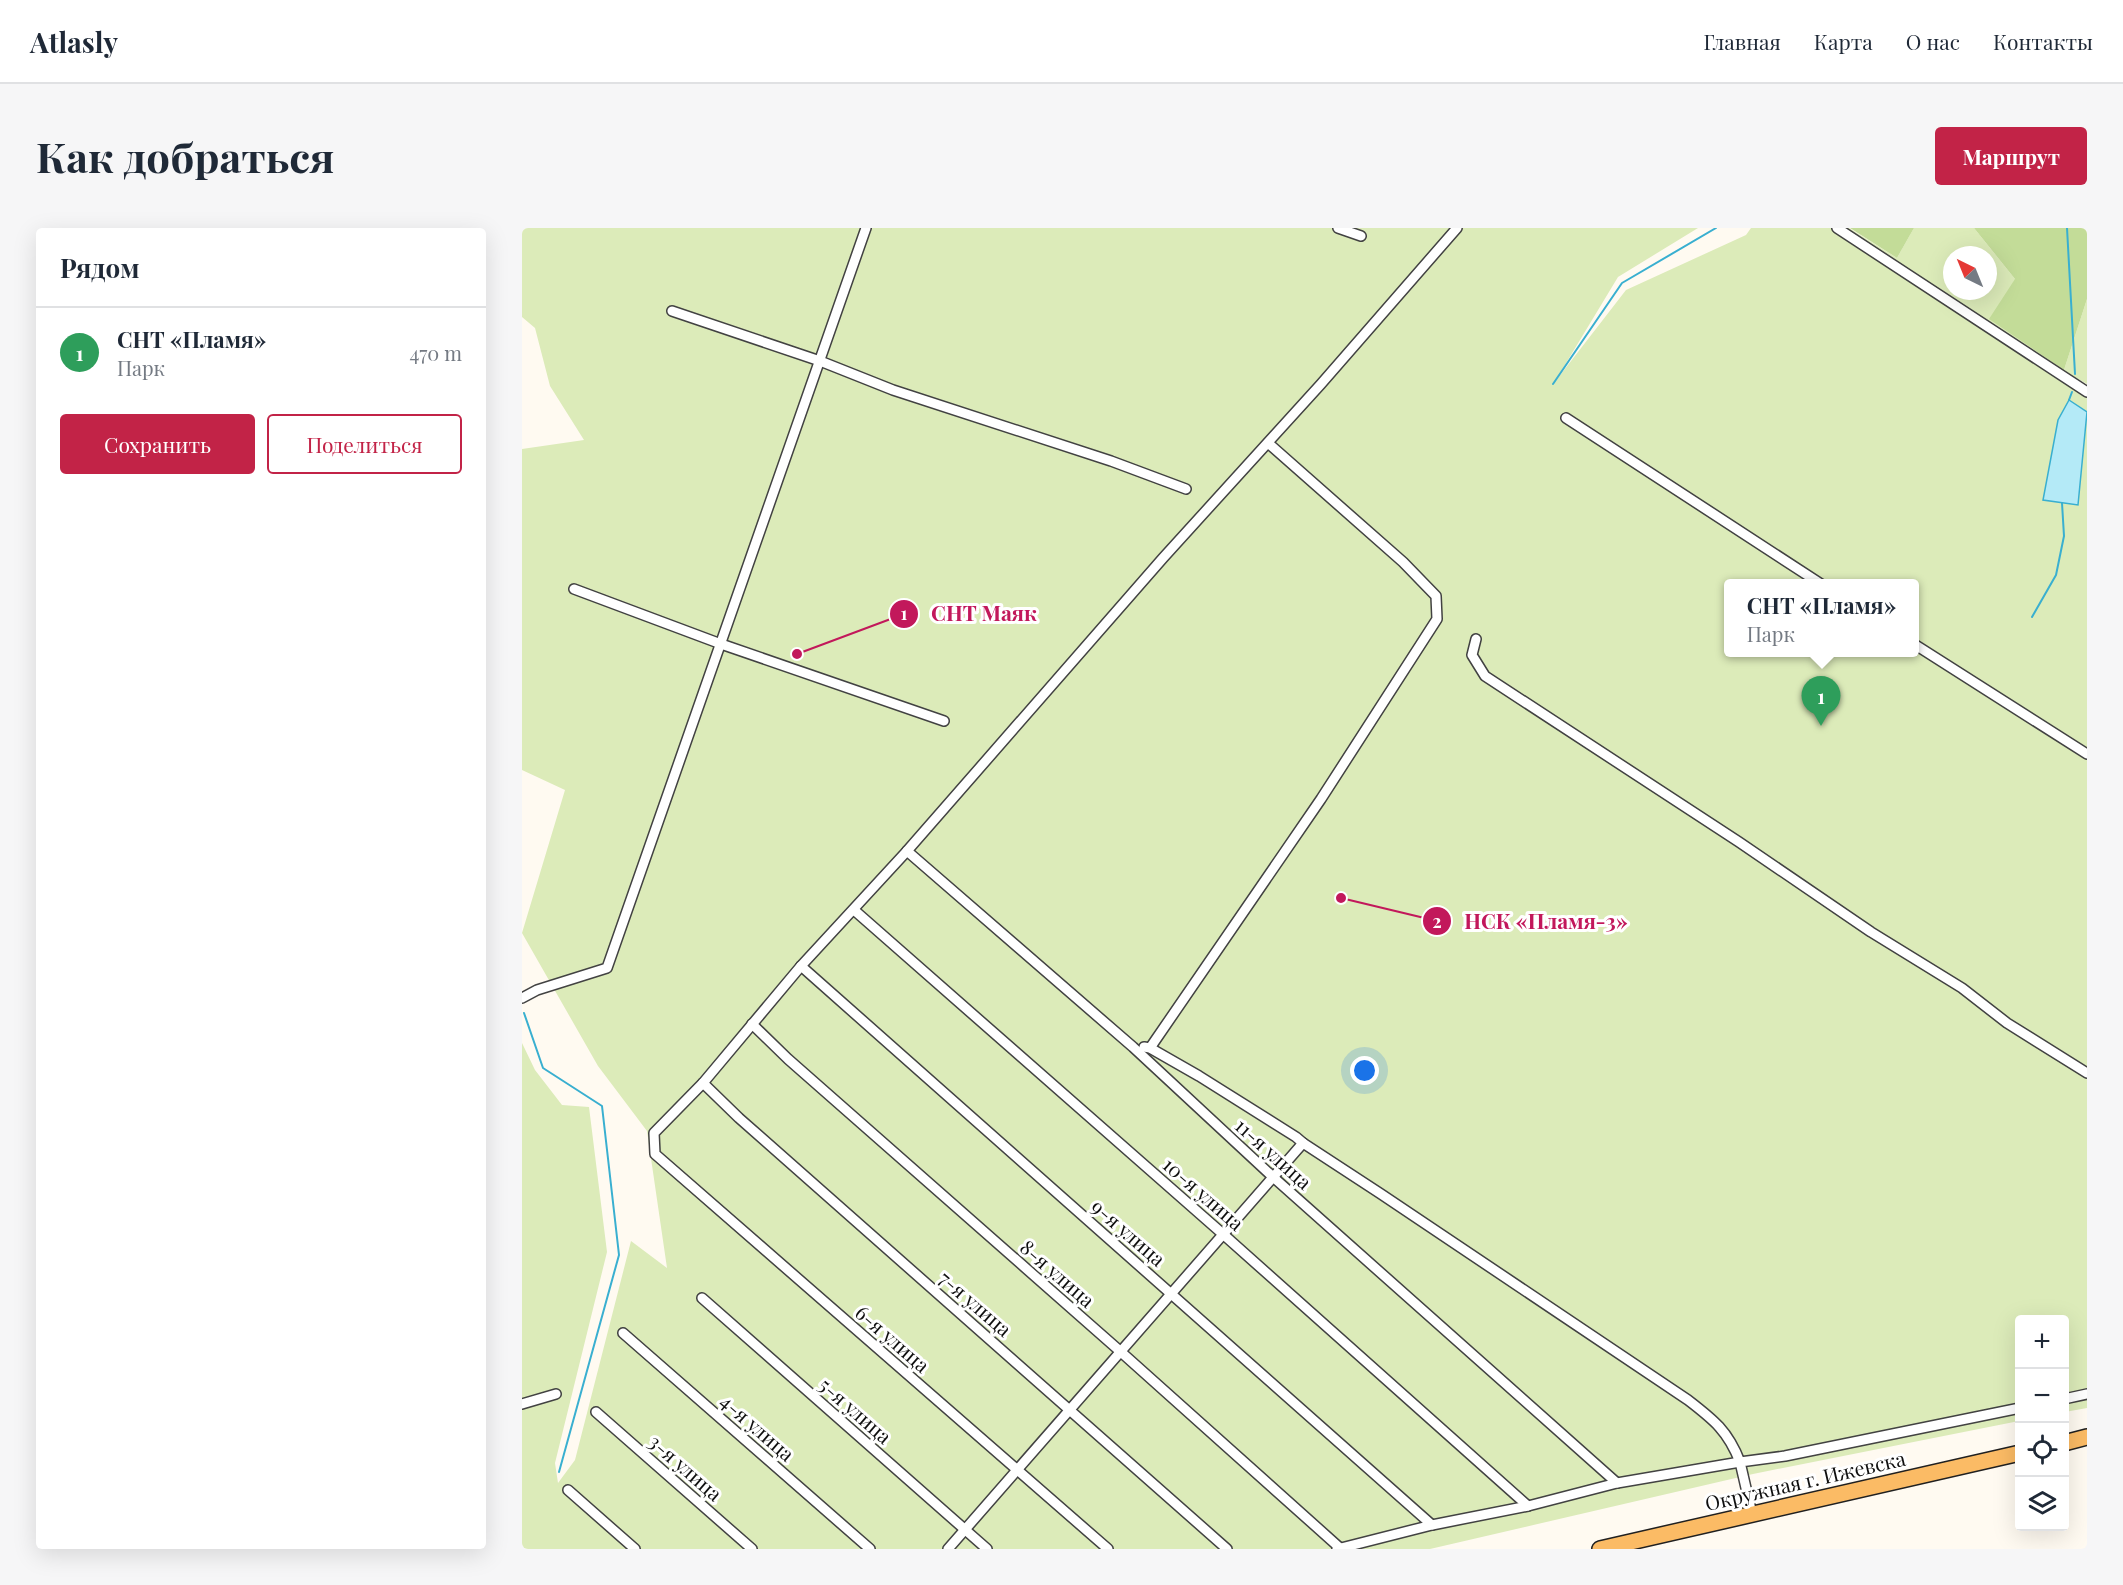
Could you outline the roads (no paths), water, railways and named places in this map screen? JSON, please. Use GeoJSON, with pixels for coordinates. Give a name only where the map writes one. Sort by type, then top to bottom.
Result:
{"type":"FeatureCollection","features":[{"type":"Feature","properties":{"kind":"main road"},"geometry":{"type":"LineString","coordinates":[[2069,1442],[2087,1437]]}},
{"type":"Feature","properties":{"kind":"main road","name":"Окружная г. Ижевска"},"geometry":{"type":"LineString","coordinates":[[1600,1549],[2015,1454]]}},
{"type":"Feature","properties":{"kind":"street"},"geometry":{"type":"LineString","coordinates":[[522,998],[537,990],[607,968],[866,228]]}},
{"type":"Feature","properties":{"kind":"street"},"geometry":{"type":"LineString","coordinates":[[1338,228],[1361,236]]}},
{"type":"Feature","properties":{"kind":"street"},"geometry":{"type":"LineString","coordinates":[[703,1083],[801,966],[854,910],[1457,228]]}},
{"type":"Feature","properties":{"kind":"street"},"geometry":{"type":"LineString","coordinates":[[1837,228],[2087,392]]}},
{"type":"Feature","properties":{"kind":"street"},"geometry":{"type":"LineString","coordinates":[[672,311],[820,361],[893,390],[1111,461],[1186,489]]}},
{"type":"Feature","properties":{"kind":"street"},"geometry":{"type":"LineString","coordinates":[[1566,418],[1813,579]]}},
{"type":"Feature","properties":{"kind":"street"},"geometry":{"type":"LineString","coordinates":[[1150,1048],[1321,799],[1437,619],[1436,596],[1403,562],[1268,443]]}},
{"type":"Feature","properties":{"kind":"street"},"geometry":{"type":"LineString","coordinates":[[574,589],[721,644],[944,721]]}},
{"type":"Feature","properties":{"kind":"street"},"geometry":{"type":"LineString","coordinates":[[1476,639],[1472,656],[1485,676],[1739,842],[1862,926],[1962,988],[2007,1023],[2087,1073]]}},
{"type":"Feature","properties":{"kind":"street"},"geometry":{"type":"LineString","coordinates":[[1919,647],[2087,754]]}},
{"type":"Feature","properties":{"kind":"street","name":"11-я улица"},"geometry":{"type":"LineString","coordinates":[[907,850],[1133,1047],[1273,1177],[1617,1483]]}},
{"type":"Feature","properties":{"kind":"street","name":"10-я улица"},"geometry":{"type":"LineString","coordinates":[[854,910],[1528,1506]]}},
{"type":"Feature","properties":{"kind":"street","name":"9-я улица"},"geometry":{"type":"LineString","coordinates":[[801,966],[1432,1524]]}},
{"type":"Feature","properties":{"kind":"street","name":"8-я улица"},"geometry":{"type":"LineString","coordinates":[[752,1024],[788,1059],[1121,1352],[1338,1549]]}},
{"type":"Feature","properties":{"kind":"street"},"geometry":{"type":"LineString","coordinates":[[1133,1047],[1150,1048],[1296,1137],[1688,1400],[1717,1422],[1732,1442],[1740,1462],[1752,1514]]}},
{"type":"Feature","properties":{"kind":"street","name":"6-я улица"},"geometry":{"type":"LineString","coordinates":[[703,1083],[654,1133],[655,1154],[1108,1549]]}},
{"type":"Feature","properties":{"kind":"street","name":"7-я улица"},"geometry":{"type":"LineString","coordinates":[[703,1083],[739,1118],[1227,1549]]}},
{"type":"Feature","properties":{"kind":"street"},"geometry":{"type":"LineString","coordinates":[[948,1549],[1303,1143]]}},
{"type":"Feature","properties":{"kind":"street","name":"5-я улица"},"geometry":{"type":"LineString","coordinates":[[702,1298],[987,1549]]}},
{"type":"Feature","properties":{"kind":"street","name":"4-я улица"},"geometry":{"type":"LineString","coordinates":[[624,1333],[870,1549]]}},
{"type":"Feature","properties":{"kind":"street"},"geometry":{"type":"LineString","coordinates":[[522,1404],[556,1394]]}},
{"type":"Feature","properties":{"kind":"street"},"geometry":{"type":"LineString","coordinates":[[2069,1398],[2087,1394]]}},
{"type":"Feature","properties":{"kind":"street"},"geometry":{"type":"LineString","coordinates":[[1338,1549],[1432,1524],[1528,1506],[1617,1483],[1785,1456],[2015,1409]]}},
{"type":"Feature","properties":{"kind":"street","name":"3-я улица"},"geometry":{"type":"LineString","coordinates":[[596,1412],[752,1549]]}},
{"type":"Feature","properties":{"kind":"street"},"geometry":{"type":"LineString","coordinates":[[568,1490],[634,1549]]}},
{"type":"Feature","properties":{"kind":"water"},"geometry":{"type":"Polygon","coordinates":[[[2069,400],[2087,412],[2078,505],[2043,500],[2058,420],[2069,400]]]}},
{"type":"Feature","properties":{"kind":"waterway"},"geometry":{"type":"LineString","coordinates":[[1553,384],[1622,283],[1716,228]]}},
{"type":"Feature","properties":{"kind":"waterway"},"geometry":{"type":"LineString","coordinates":[[2067,228],[2075,374]]}},
{"type":"Feature","properties":{"kind":"waterway"},"geometry":{"type":"LineString","coordinates":[[2069,400],[2072,392]]}},
{"type":"Feature","properties":{"kind":"waterway"},"geometry":{"type":"LineString","coordinates":[[2032,617],[2056,575],[2064,536],[2062,503]]}},
{"type":"Feature","properties":{"kind":"waterway"},"geometry":{"type":"LineString","coordinates":[[524,1013],[543,1068],[602,1106],[619,1255],[559,1472]]}},
{"type":"Feature","properties":{"kind":"place","name":"СНТ Маяк"},"geometry":{"type":"Point","coordinates":[797,654]}},
{"type":"Feature","properties":{"kind":"place","name":"СНТ «Пламя»"},"geometry":{"type":"Point","coordinates":[1821,726]}},
{"type":"Feature","properties":{"kind":"place","name":"НСК «Пламя-3»"},"geometry":{"type":"Point","coordinates":[1341,898]}}]}
